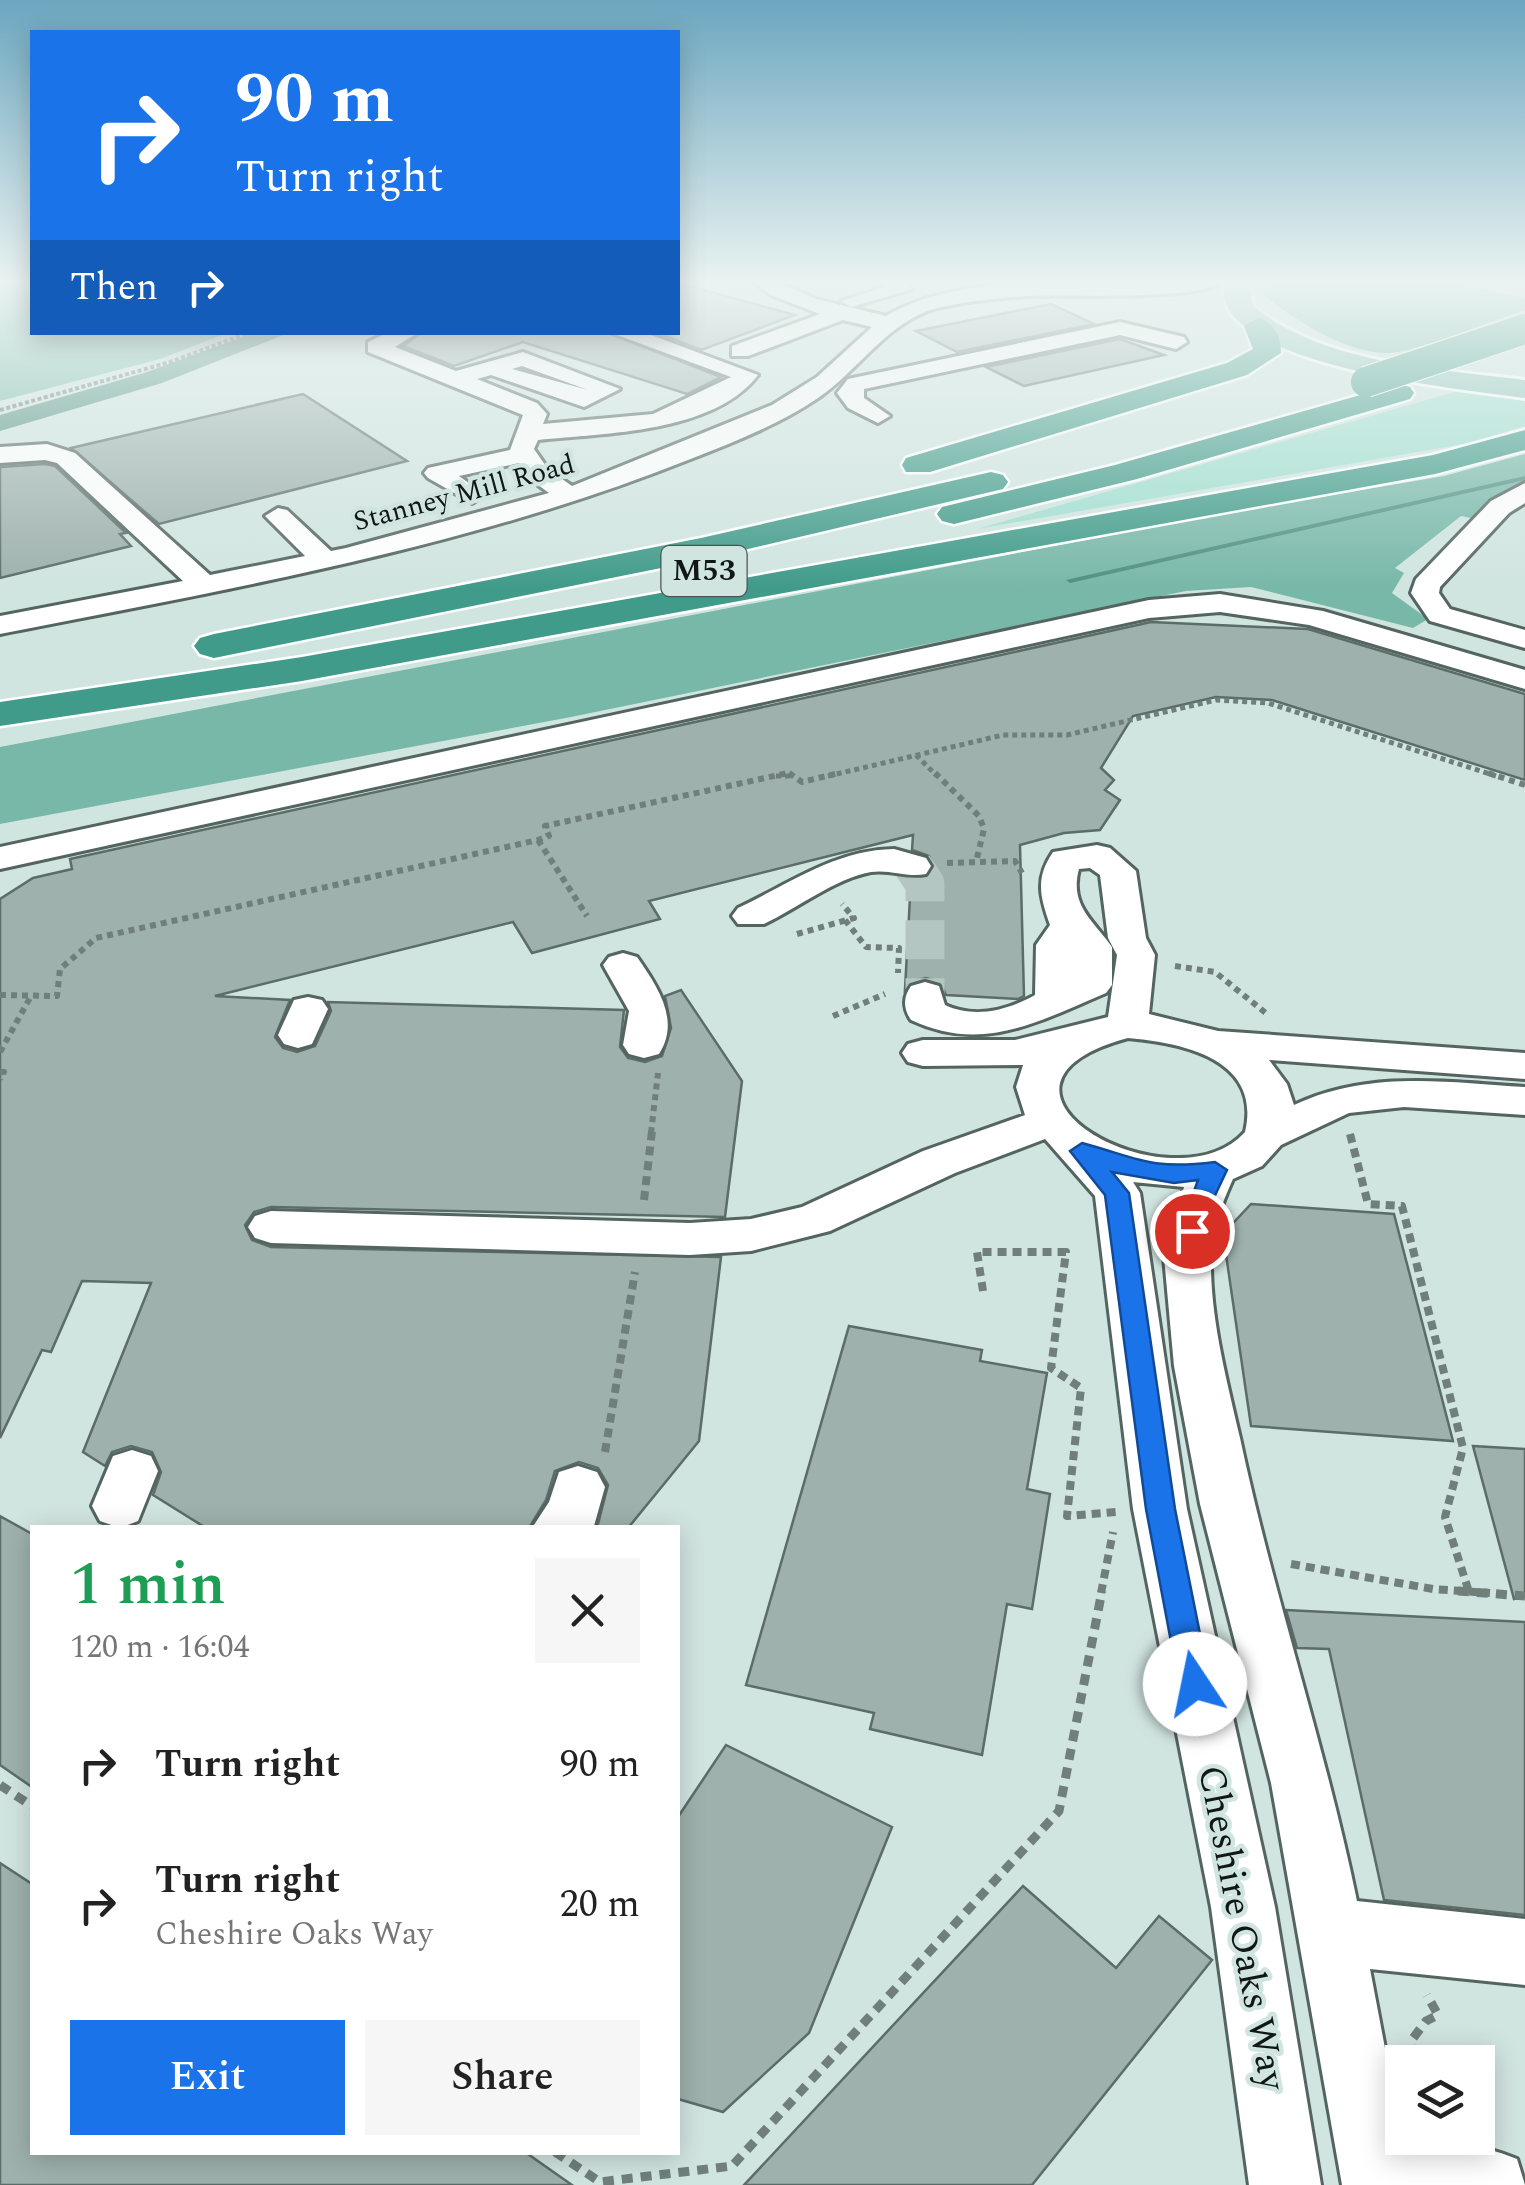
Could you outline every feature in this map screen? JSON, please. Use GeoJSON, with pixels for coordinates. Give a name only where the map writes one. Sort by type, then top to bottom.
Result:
{"type":"FeatureCollection","features":[{"type":"Feature","properties":{"kind":"highway"},"geometry":{"type":"LineString","coordinates":[[235,642],[742,515],[1189,384]]}},
{"type":"Feature","properties":{"kind":"highway","name":"M53"},"geometry":{"type":"LineString","coordinates":[[0,713],[516,611],[855,538],[1124,472],[1391,384]]}},
{"type":"Feature","properties":{"kind":"highway","name":"M53"},"geometry":{"type":"LineString","coordinates":[[0,686],[508,591],[828,523],[1256,414],[1395,384]]}},
{"type":"Feature","properties":{"kind":"highway"},"geometry":{"type":"LineString","coordinates":[[0,713],[302,668],[1434,464],[1525,440]]}},
{"type":"Feature","properties":{"kind":"main road"},"geometry":{"type":"LineString","coordinates":[[1498,384],[1525,389]]}},
{"type":"Feature","properties":{"kind":"street"},"geometry":{"type":"LineString","coordinates":[[471,384],[536,414],[527,443],[539,474],[569,496]]}},
{"type":"Feature","properties":{"kind":"street"},"geometry":{"type":"LineString","coordinates":[[594,384],[608,389],[584,400],[615,410]]}},
{"type":"Feature","properties":{"kind":"street"},"geometry":{"type":"LineString","coordinates":[[472,494],[437,473],[527,443],[657,421],[738,384]]}},
{"type":"Feature","properties":{"kind":"street","name":"Stanney Mill Road"},"geometry":{"type":"LineString","coordinates":[[0,625],[324,559],[569,496],[774,413],[821,384]]}},
{"type":"Feature","properties":{"kind":"street"},"geometry":{"type":"LineString","coordinates":[[856,384],[849,393],[856,403],[878,416]]}},
{"type":"Feature","properties":{"kind":"street"},"geometry":{"type":"LineString","coordinates":[[0,455],[47,452],[66,458],[203,584]]}},
{"type":"Feature","properties":{"kind":"street"},"geometry":{"type":"LineString","coordinates":[[1525,491],[1514,494],[1487,520],[1426,585],[1425,593],[1440,615],[1525,639]]}},
{"type":"Feature","properties":{"kind":"street"},"geometry":{"type":"LineString","coordinates":[[278,516],[324,559]]}},
{"type":"Feature","properties":{"kind":"street"},"geometry":{"type":"LineString","coordinates":[[0,858],[1149,608],[1220,603],[1312,616],[1525,680]]}},
{"type":"Feature","properties":{"kind":"street"},"geometry":{"type":"LineString","coordinates":[[925,994],[925,1012],[938,1019],[973,1024],[1032,1014],[1092,985],[1093,946],[1064,910],[1058,870],[1066,860],[1097,856],[1118,871],[1135,962],[1126,1025]]}},
{"type":"Feature","properties":{"kind":"street"},"geometry":{"type":"LineString","coordinates":[[750,916],[793,898],[826,873],[890,858],[923,865]]}},
{"type":"Feature","properties":{"kind":"street"},"geometry":{"type":"LineString","coordinates":[[623,965],[649,1011],[644,1045]]}},
{"type":"Feature","properties":{"kind":"street"},"geometry":{"type":"LineString","coordinates":[[923,1052],[1015,1053],[1061,1046],[1100,1029],[1126,1025],[1175,1029],[1219,1044],[1525,1066]]}},
{"type":"Feature","properties":{"kind":"street"},"geometry":{"type":"LineString","coordinates":[[1219,1044],[1258,1076],[1271,1100],[1266,1135]]}},
{"type":"Feature","properties":{"kind":"street"},"geometry":{"type":"LineString","coordinates":[[1061,1046],[1039,1074],[1038,1098],[1065,1136],[1133,1171],[1174,1175],[1215,1170],[1251,1153],[1266,1135],[1349,1099],[1404,1093],[1525,1100]]}},
{"type":"Feature","properties":{"kind":"street"},"geometry":{"type":"LineString","coordinates":[[270,1227],[690,1239],[751,1235],[814,1220],[939,1162],[1065,1136]]}},
{"type":"Feature","properties":{"kind":"street","name":"Cheshire Oaks Way"},"geometry":{"type":"LineString","coordinates":[[1065,1136],[1117,1193],[1139,1510],[1244,1907],[1285,2185]]}},
{"type":"Feature","properties":{"kind":"street"},"geometry":{"type":"LineString","coordinates":[[1215,1170],[1198,1206],[1186,1257],[1199,1366],[1227,1504],[1302,1783],[1376,2174],[1491,2185]]}},
{"type":"Feature","properties":{"kind":"street"},"geometry":{"type":"LineString","coordinates":[[1332,1929],[1391,1940],[1525,1952]]}},
{"type":"Feature","properties":{"kind":"path"},"geometry":{"type":"LineString","coordinates":[[0,410],[92,384]]}},
{"type":"Feature","properties":{"kind":"path"},"geometry":{"type":"LineString","coordinates":[[0,995],[57,996],[60,969],[96,938],[538,840],[549,836],[545,826],[789,773],[802,782],[1002,735],[1066,735],[1216,700],[1268,703],[1525,785]]}},
{"type":"Feature","properties":{"kind":"path"},"geometry":{"type":"LineString","coordinates":[[916,755],[979,816],[984,829],[976,862]]}},
{"type":"Feature","properties":{"kind":"path"},"geometry":{"type":"LineString","coordinates":[[538,840],[587,916]]}},
{"type":"Feature","properties":{"kind":"path"},"geometry":{"type":"LineString","coordinates":[[923,865],[1015,860],[1034,893],[1064,910]]}},
{"type":"Feature","properties":{"kind":"path"},"geometry":{"type":"LineString","coordinates":[[790,936],[854,918],[838,899],[853,898]]}},
{"type":"Feature","properties":{"kind":"path"},"geometry":{"type":"LineString","coordinates":[[833,1016],[874,1002],[898,984],[899,948],[866,948],[844,920]]}},
{"type":"Feature","properties":{"kind":"path"},"geometry":{"type":"LineString","coordinates":[[1135,962],[1215,972],[1278,1022]]}},
{"type":"Feature","properties":{"kind":"path"},"geometry":{"type":"LineString","coordinates":[[0,1052],[31,996]]}},
{"type":"Feature","properties":{"kind":"path"},"geometry":{"type":"LineString","coordinates":[[1349,1099],[1365,1119],[1350,1134],[1368,1204],[1402,1206],[1463,1448],[1445,1517],[1470,1592]]}},
{"type":"Feature","properties":{"kind":"path"},"geometry":{"type":"LineString","coordinates":[[560,2155],[600,2182],[732,2166],[1059,1811],[1139,1510],[1068,1516],[1081,1388],[1075,1380],[1050,1368],[1066,1252],[977,1252],[983,1291]]}},
{"type":"Feature","properties":{"kind":"path"},"geometry":{"type":"LineString","coordinates":[[1281,1548],[1286,1563],[1470,1592],[1525,1596]]}},
{"type":"Feature","properties":{"kind":"path"},"geometry":{"type":"LineString","coordinates":[[0,1785],[30,1805]]}},
{"type":"Feature","properties":{"kind":"path"},"geometry":{"type":"LineString","coordinates":[[1411,2045],[1426,2021],[1438,2016],[1425,1991]]}},
{"type":"Feature","properties":{"kind":"green space"},"geometry":{"type":"Polygon","coordinates":[[[0,384],[65,384],[0,401],[0,384]]]}},
{"type":"Feature","properties":{"kind":"green space"},"geometry":{"type":"Polygon","coordinates":[[[1465,389],[1525,397],[1525,426],[1469,443],[977,529],[1465,389]]]}},
{"type":"Feature","properties":{"kind":"green space"},"geometry":{"type":"Polygon","coordinates":[[[1525,454],[1525,488],[1509,491],[1476,519],[1461,516],[1395,568],[1404,573],[1392,593],[1428,619],[1413,628],[1251,587],[1186,591],[571,717],[0,824],[0,747],[1243,510],[1444,476],[1525,454]]]}},
{"type":"Feature","properties":{"kind":"building"},"geometry":{"type":"Polygon","coordinates":[[[655,384],[707,384],[687,394],[655,384]]]}},
{"type":"Feature","properties":{"kind":"building"},"geometry":{"type":"Polygon","coordinates":[[[303,394],[407,461],[159,524],[71,448],[303,394]]]}},
{"type":"Feature","properties":{"kind":"building"},"geometry":{"type":"Polygon","coordinates":[[[55,466],[126,533],[120,534],[131,546],[0,578],[0,467],[55,466]]]}},
{"type":"Feature","properties":{"kind":"building"},"geometry":{"type":"Polygon","coordinates":[[[1151,622],[1308,629],[1525,694],[1525,780],[1272,700],[1216,697],[1133,716],[1101,768],[1114,780],[1105,790],[1120,800],[1100,830],[1064,833],[1020,845],[1024,996],[1018,999],[946,995],[940,982],[926,978],[910,982],[905,989],[911,879],[926,878],[934,868],[929,856],[912,850],[913,835],[649,901],[660,919],[532,953],[513,922],[215,996],[290,1000],[275,1037],[283,1048],[297,1052],[315,1046],[331,1011],[328,1002],[624,1010],[620,1047],[628,1058],[645,1062],[662,1056],[671,1028],[665,996],[681,990],[742,1081],[725,1217],[271,1207],[254,1212],[245,1225],[252,1240],[271,1247],[721,1257],[699,1441],[630,1525],[598,1525],[608,1485],[598,1468],[579,1462],[555,1471],[546,1500],[531,1525],[201,1525],[153,1495],[161,1472],[152,1452],[131,1446],[112,1452],[105,1466],[83,1452],[151,1283],[82,1281],[51,1352],[42,1350],[0,1438],[0,899],[33,878],[72,869],[70,859],[1151,622]]]}},
{"type":"Feature","properties":{"kind":"building"},"geometry":{"type":"Polygon","coordinates":[[[1251,1204],[1394,1214],[1453,1441],[1251,1426],[1223,1234],[1251,1204]]]}},
{"type":"Feature","properties":{"kind":"building"},"geometry":{"type":"Polygon","coordinates":[[[849,1326],[982,1350],[980,1361],[1047,1373],[1027,1489],[1050,1494],[1032,1609],[1007,1604],[982,1755],[870,1729],[874,1713],[746,1685],[849,1326]]]}},
{"type":"Feature","properties":{"kind":"building"},"geometry":{"type":"Polygon","coordinates":[[[1473,1446],[1525,1449],[1525,1597],[1514,1599],[1473,1446]]]}},
{"type":"Feature","properties":{"kind":"building"},"geometry":{"type":"Polygon","coordinates":[[[0,1516],[30,1533],[30,1786],[0,1765],[0,1516]]]}},
{"type":"Feature","properties":{"kind":"building"},"geometry":{"type":"Polygon","coordinates":[[[1286,1610],[1525,1622],[1525,1915],[1384,1900],[1329,1649],[1297,1648],[1286,1610]]]}},
{"type":"Feature","properties":{"kind":"building"},"geometry":{"type":"Polygon","coordinates":[[[726,1745],[892,1827],[809,2033],[723,2112],[680,2100],[680,1814],[726,1745]]]}},
{"type":"Feature","properties":{"kind":"building"},"geometry":{"type":"Polygon","coordinates":[[[0,1863],[30,1883],[30,2155],[529,2155],[572,2185],[0,2185],[0,1863]]]}},
{"type":"Feature","properties":{"kind":"building"},"geometry":{"type":"Polygon","coordinates":[[[1023,1886],[1116,1968],[1159,1916],[1212,1960],[1032,2185],[744,2185],[1023,1886]]]}},
{"type":"Feature","properties":{"kind":"waterway"},"geometry":{"type":"LineString","coordinates":[[0,423],[133,384]]}},
{"type":"Feature","properties":{"kind":"waterway"},"geometry":{"type":"LineString","coordinates":[[1070,580],[1525,478]]}},
{"type":"Feature","properties":{"kind":"tunnel"},"geometry":{"type":"LineString","coordinates":[[913,866],[925,884],[925,994]]}},
{"type":"Feature","properties":{"kind":"route"},"geometry":{"type":"LineString","coordinates":[[1192,1231],[1198,1206],[1215,1170],[1174,1175],[1133,1171],[1082,1151],[1117,1193],[1160,1509],[1195,1684]]}}]}
